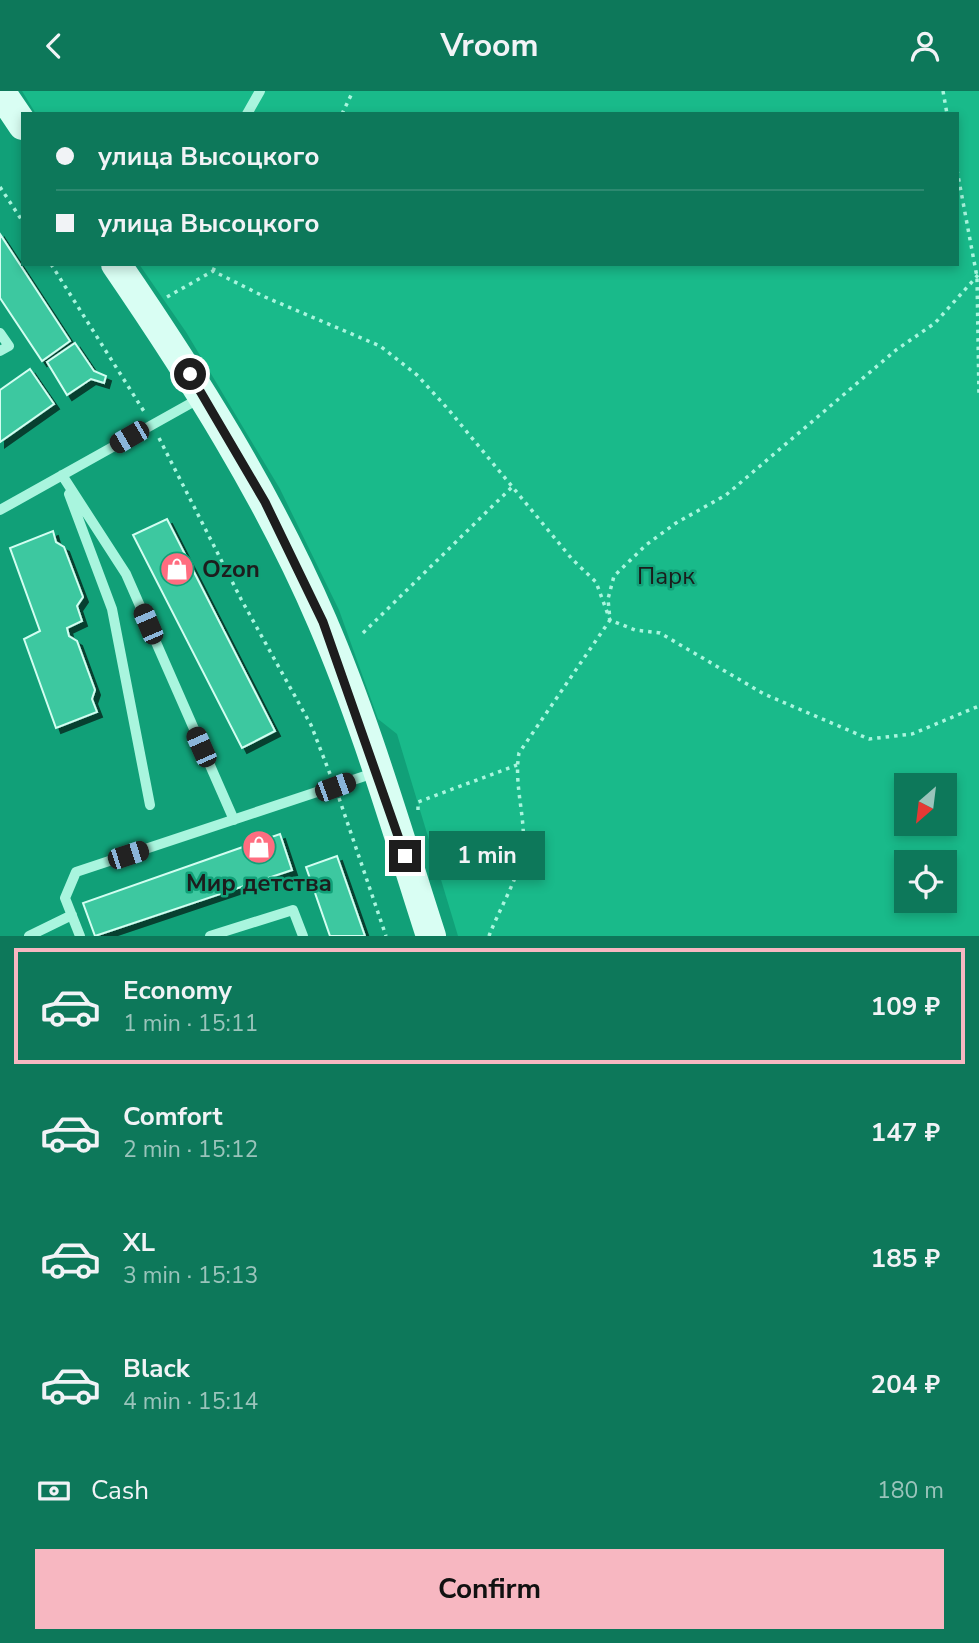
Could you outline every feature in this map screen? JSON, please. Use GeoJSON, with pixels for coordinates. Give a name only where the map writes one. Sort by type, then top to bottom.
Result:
{"type":"FeatureCollection","features":[{"type":"Feature","properties":{"kind":"street"},"geometry":{"type":"LineString","coordinates":[[0,91],[21,122]]}},
{"type":"Feature","properties":{"kind":"street"},"geometry":{"type":"LineString","coordinates":[[117,266],[204,396],[265,502],[323,622],[432,936]]}},
{"type":"Feature","properties":{"kind":"lane"},"geometry":{"type":"LineString","coordinates":[[248,112],[260,91]]}},
{"type":"Feature","properties":{"kind":"lane"},"geometry":{"type":"LineString","coordinates":[[0,333],[9,346],[0,351]]}},
{"type":"Feature","properties":{"kind":"lane"},"geometry":{"type":"LineString","coordinates":[[0,510],[204,396]]}},
{"type":"Feature","properties":{"kind":"lane"},"geometry":{"type":"LineString","coordinates":[[62,475],[112,609],[150,804]]}},
{"type":"Feature","properties":{"kind":"lane"},"geometry":{"type":"LineString","coordinates":[[62,475],[126,574],[234,821]]}},
{"type":"Feature","properties":{"kind":"lane"},"geometry":{"type":"LineString","coordinates":[[80,936],[65,898],[76,872],[377,772]]}},
{"type":"Feature","properties":{"kind":"lane"},"geometry":{"type":"LineString","coordinates":[[210,936],[293,910],[303,936]]}},
{"type":"Feature","properties":{"kind":"lane"},"geometry":{"type":"LineString","coordinates":[[29,936],[72,915]]}},
{"type":"Feature","properties":{"kind":"path"},"geometry":{"type":"LineString","coordinates":[[342,112],[353,91]]}},
{"type":"Feature","properties":{"kind":"path"},"geometry":{"type":"LineString","coordinates":[[943,92],[947,112]]}},
{"type":"Feature","properties":{"kind":"path"},"geometry":{"type":"LineString","coordinates":[[959,180],[978,275],[979,397]]}},
{"type":"Feature","properties":{"kind":"path"},"geometry":{"type":"LineString","coordinates":[[0,187],[21,219]]}},
{"type":"Feature","properties":{"kind":"path"},"geometry":{"type":"LineString","coordinates":[[52,266],[152,424],[241,599],[312,725],[386,936]]}},
{"type":"Feature","properties":{"kind":"path"},"geometry":{"type":"LineString","coordinates":[[147,309],[213,271],[215,266]]}},
{"type":"Feature","properties":{"kind":"path"},"geometry":{"type":"LineString","coordinates":[[213,271],[265,297],[380,346],[417,375],[449,409],[572,559],[596,582],[610,620],[635,630],[660,633],[764,694],[869,739],[912,734],[979,706]]}},
{"type":"Feature","properties":{"kind":"path"},"geometry":{"type":"LineString","coordinates":[[489,936],[522,857],[523,822],[517,765],[519,753],[610,620],[608,599],[614,576],[646,545],[676,523],[726,495],[896,350],[934,323],[978,275]]}},
{"type":"Feature","properties":{"kind":"path"},"geometry":{"type":"LineString","coordinates":[[363,633],[512,487]]}},
{"type":"Feature","properties":{"kind":"path"},"geometry":{"type":"LineString","coordinates":[[418,813],[418,802],[517,765]]}},
{"type":"Feature","properties":{"kind":"green space","name":"Парк"},"geometry":{"type":"Polygon","coordinates":[[[22,91],[979,91],[979,936],[458,936],[397,734],[378,719],[339,610],[280,489],[186,332],[140,266],[959,266],[959,112],[35,112],[22,91]]]}},
{"type":"Feature","properties":{"kind":"building"},"geometry":{"type":"Polygon","coordinates":[[[0,234],[70,341],[42,361],[0,298],[0,234]]]}},
{"type":"Feature","properties":{"kind":"building"},"geometry":{"type":"Polygon","coordinates":[[[75,343],[94,371],[106,376],[104,383],[91,379],[67,395],[47,362],[75,343]]]}},
{"type":"Feature","properties":{"kind":"building"},"geometry":{"type":"Polygon","coordinates":[[[30,369],[54,404],[0,442],[0,390],[30,369]]]}},
{"type":"Feature","properties":{"kind":"building"},"geometry":{"type":"Polygon","coordinates":[[[167,519],[275,731],[242,748],[133,535],[167,519]]]}},
{"type":"Feature","properties":{"kind":"building"},"geometry":{"type":"Polygon","coordinates":[[[53,531],[56,542],[64,547],[83,597],[77,606],[82,621],[67,628],[69,636],[77,641],[95,690],[92,699],[97,712],[56,728],[24,639],[40,631],[10,548],[53,531]]]}},
{"type":"Feature","properties":{"kind":"building"},"geometry":{"type":"Polygon","coordinates":[[[280,834],[292,870],[95,936],[83,903],[280,834]]]}},
{"type":"Feature","properties":{"kind":"building"},"geometry":{"type":"Polygon","coordinates":[[[337,856],[365,936],[330,936],[306,867],[337,856]]]}},
{"type":"Feature","properties":{"kind":"place","name":"Ozon"},"geometry":{"type":"Point","coordinates":[177,569]}},
{"type":"Feature","properties":{"kind":"place","name":"Мир детства"},"geometry":{"type":"Point","coordinates":[259,847]}},
{"type":"Feature","properties":{"kind":"route"},"geometry":{"type":"LineString","coordinates":[[190,374],[265,502],[323,622],[405,856]]}}]}
